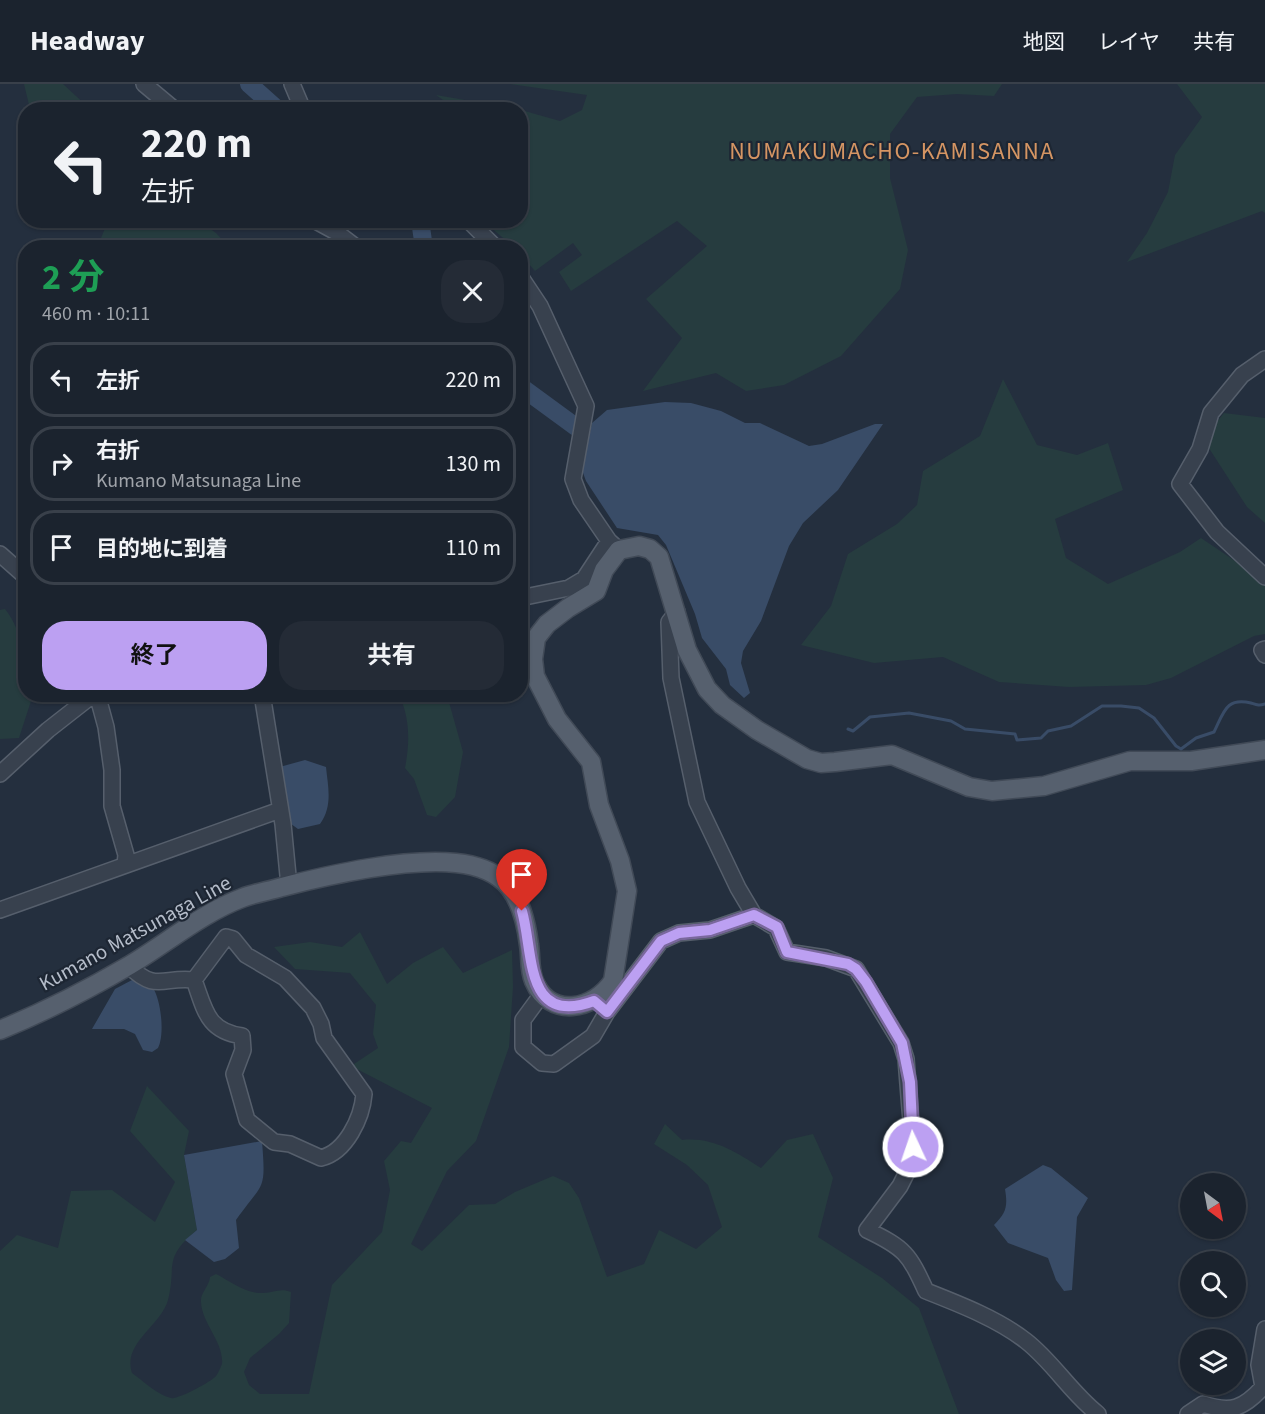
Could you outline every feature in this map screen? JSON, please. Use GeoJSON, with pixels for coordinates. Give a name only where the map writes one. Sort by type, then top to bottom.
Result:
{"type":"FeatureCollection","features":[{"type":"Feature","properties":{"kind":"main road"},"geometry":{"type":"LineString","coordinates":[[542,994],[554,1002],[567,1006],[601,1007],[605,992],[613,981],[627,891],[620,861],[599,805],[591,762],[557,719],[535,676],[533,659],[536,638],[554,619],[596,591],[614,546],[639,546],[650,549],[659,557],[687,650],[706,689],[722,705],[757,730],[795,753],[821,763],[892,755],[969,787],[992,791],[1044,786],[1130,761],[1191,761],[1265,750]]}},
{"type":"Feature","properties":{"kind":"main road","name":"Kumano Matsunaga Line"},"geometry":{"type":"LineString","coordinates":[[0,1030],[129,966],[232,903],[334,875],[418,864],[456,863],[489,870],[506,882],[518,900],[527,934],[534,982],[542,994]]}},
{"type":"Feature","properties":{"kind":"street"},"geometry":{"type":"LineString","coordinates":[[144,84],[165,102]]}},
{"type":"Feature","properties":{"kind":"street"},"geometry":{"type":"LineString","coordinates":[[292,84],[300,102]]}},
{"type":"Feature","properties":{"kind":"street"},"geometry":{"type":"LineString","coordinates":[[329,228],[346,240]]}},
{"type":"Feature","properties":{"kind":"street"},"geometry":{"type":"LineString","coordinates":[[476,228],[488,240]]}},
{"type":"Feature","properties":{"kind":"street"},"geometry":{"type":"LineString","coordinates":[[528,288],[540,306],[586,406],[573,479],[581,500],[614,546],[584,579],[569,588],[528,596]]}},
{"type":"Feature","properties":{"kind":"street"},"geometry":{"type":"LineString","coordinates":[[1265,359],[1242,375],[1211,413],[1200,449],[1180,484],[1217,532],[1265,577]]}},
{"type":"Feature","properties":{"kind":"street"},"geometry":{"type":"LineString","coordinates":[[0,554],[18,570]]}},
{"type":"Feature","properties":{"kind":"street"},"geometry":{"type":"LineString","coordinates":[[677,612],[669,622],[670,674],[692,782],[698,802],[738,888],[754,915],[777,927],[787,952],[826,958],[856,969],[902,1043],[910,1082],[913,1147],[907,1172],[900,1186],[867,1230],[901,1247],[913,1263],[926,1291],[964,1306],[1025,1340],[1075,1394],[1098,1414]]}},
{"type":"Feature","properties":{"kind":"street"},"geometry":{"type":"LineString","coordinates":[[1265,649],[1262,650],[1265,655]]}},
{"type":"Feature","properties":{"kind":"street"},"geometry":{"type":"LineString","coordinates":[[0,774],[48,730],[85,702]]}},
{"type":"Feature","properties":{"kind":"street"},"geometry":{"type":"LineString","coordinates":[[98,702],[106,727],[112,771],[112,806],[126,855],[124,864]]}},
{"type":"Feature","properties":{"kind":"street"},"geometry":{"type":"LineString","coordinates":[[263,702],[289,886]]}},
{"type":"Feature","properties":{"kind":"street"},"geometry":{"type":"LineString","coordinates":[[0,910],[280,810]]}},
{"type":"Feature","properties":{"kind":"street"},"geometry":{"type":"LineString","coordinates":[[542,994],[523,1020],[523,1047],[542,1063],[554,1064],[576,1051],[593,1036],[601,1007],[661,941],[679,933],[710,930],[754,915]]}},
{"type":"Feature","properties":{"kind":"street"},"geometry":{"type":"LineString","coordinates":[[226,938],[233,939],[246,955],[285,978],[313,1008],[321,1024],[324,1038],[364,1094],[363,1107],[356,1125],[332,1155],[321,1158],[290,1144],[274,1142],[248,1120],[234,1074],[243,1050],[242,1036],[225,1034],[212,1023],[194,980],[226,938]]}},
{"type":"Feature","properties":{"kind":"street"},"geometry":{"type":"LineString","coordinates":[[129,966],[137,974],[158,984],[182,978],[194,980]]}},
{"type":"Feature","properties":{"kind":"street"},"geometry":{"type":"LineString","coordinates":[[1188,1414],[1203,1404],[1234,1409],[1250,1402],[1263,1387],[1259,1365],[1265,1329]]}},
{"type":"Feature","properties":{"kind":"green space"},"geometry":{"type":"Polygon","coordinates":[[[24,84],[63,84],[82,102],[28,102],[24,84]]]}},
{"type":"Feature","properties":{"kind":"green space"},"geometry":{"type":"Polygon","coordinates":[[[510,84],[1002,84],[994,96],[957,94],[917,97],[890,134],[890,178],[908,250],[900,289],[841,356],[784,385],[746,391],[716,373],[643,391],[682,338],[646,299],[707,246],[677,221],[571,291],[559,272],[582,255],[573,243],[535,271],[528,263],[528,240],[506,240],[491,228],[528,228],[528,112],[560,121],[582,110],[587,95],[510,84]]]}},
{"type":"Feature","properties":{"kind":"green space"},"geometry":{"type":"Polygon","coordinates":[[[1177,84],[1265,84],[1265,213],[1262,211],[1127,262],[1147,233],[1168,192],[1175,155],[1202,117],[1177,84]]]}},
{"type":"Feature","properties":{"kind":"green space"},"geometry":{"type":"Polygon","coordinates":[[[436,95],[476,102],[446,102],[436,95]]]}},
{"type":"Feature","properties":{"kind":"green space"},"geometry":{"type":"Polygon","coordinates":[[[105,228],[209,228],[222,240],[99,240],[105,228]]]}},
{"type":"Feature","properties":{"kind":"green space"},"geometry":{"type":"Polygon","coordinates":[[[1003,379],[1037,445],[1077,455],[1108,443],[1123,490],[1055,519],[1066,558],[1108,584],[1180,552],[1201,538],[1256,575],[1265,570],[1265,634],[1254,636],[1171,678],[1146,685],[1069,687],[999,682],[943,657],[874,663],[801,645],[831,606],[848,554],[897,524],[917,505],[923,471],[980,436],[1003,379]]]}},
{"type":"Feature","properties":{"kind":"green space"},"geometry":{"type":"Polygon","coordinates":[[[1224,413],[1265,418],[1265,523],[1247,507],[1203,439],[1224,413]]]}},
{"type":"Feature","properties":{"kind":"green space"},"geometry":{"type":"Polygon","coordinates":[[[5,609],[18,634],[18,702],[31,702],[19,738],[0,739],[0,610],[5,609]]]}},
{"type":"Feature","properties":{"kind":"green space"},"geometry":{"type":"Polygon","coordinates":[[[402,702],[449,702],[463,752],[455,797],[436,817],[427,815],[414,779],[405,768],[408,730],[402,702]]]}},
{"type":"Feature","properties":{"kind":"green space"},"geometry":{"type":"Polygon","coordinates":[[[360,932],[387,984],[413,963],[443,947],[463,973],[512,950],[513,987],[509,1047],[476,1141],[447,1171],[411,1244],[422,1251],[469,1205],[495,1204],[515,1192],[553,1176],[569,1183],[579,1198],[607,1277],[644,1264],[659,1230],[696,1249],[722,1227],[708,1185],[687,1165],[654,1144],[665,1124],[682,1140],[714,1143],[733,1151],[761,1168],[787,1140],[813,1134],[833,1178],[818,1237],[882,1278],[919,1308],[959,1414],[0,1414],[0,1251],[17,1235],[58,1248],[71,1191],[112,1190],[155,1222],[175,1182],[130,1131],[147,1086],[189,1131],[184,1155],[197,1230],[179,1248],[175,1256],[168,1300],[158,1318],[132,1353],[130,1362],[132,1373],[156,1391],[171,1398],[194,1390],[216,1376],[222,1364],[222,1356],[205,1318],[201,1302],[210,1277],[216,1274],[253,1292],[283,1290],[291,1292],[289,1323],[250,1358],[244,1372],[249,1385],[260,1394],[309,1394],[332,1285],[382,1232],[390,1190],[384,1161],[401,1141],[411,1143],[432,1108],[351,1066],[378,1048],[373,1034],[376,1005],[350,973],[295,969],[274,947],[310,942],[342,947],[360,932]]]}},
{"type":"Feature","properties":{"kind":"water"},"geometry":{"type":"Polygon","coordinates":[[[665,402],[691,403],[721,411],[745,423],[760,423],[809,446],[822,444],[875,424],[883,424],[838,490],[803,523],[789,546],[761,621],[743,651],[741,663],[750,693],[744,698],[730,685],[726,669],[702,638],[695,614],[666,545],[658,535],[617,528],[586,481],[582,470],[592,423],[607,410],[665,402]]]}},
{"type":"Feature","properties":{"kind":"water"},"geometry":{"type":"Polygon","coordinates":[[[305,760],[326,767],[328,803],[320,824],[298,829],[287,821],[276,768],[305,760]]]}},
{"type":"Feature","properties":{"kind":"water"},"geometry":{"type":"Polygon","coordinates":[[[132,980],[149,984],[156,993],[161,1018],[161,1035],[158,1048],[152,1052],[143,1050],[135,1034],[124,1029],[92,1029],[115,989],[132,980]]]}},
{"type":"Feature","properties":{"kind":"water"},"geometry":{"type":"Polygon","coordinates":[[[262,1141],[264,1169],[261,1185],[236,1220],[239,1248],[225,1259],[214,1262],[185,1240],[197,1230],[184,1155],[262,1141]]]}},
{"type":"Feature","properties":{"kind":"water"},"geometry":{"type":"Polygon","coordinates":[[[1043,1165],[1051,1168],[1088,1198],[1077,1217],[1072,1290],[1064,1291],[1056,1280],[1048,1258],[1008,1243],[994,1225],[1005,1209],[1005,1189],[1043,1165]]]}},
{"type":"Feature","properties":{"kind":"waterway"},"geometry":{"type":"LineString","coordinates":[[249,84],[269,102]]}},
{"type":"Feature","properties":{"kind":"waterway"},"geometry":{"type":"LineString","coordinates":[[421,228],[423,240]]}},
{"type":"Feature","properties":{"kind":"waterway"},"geometry":{"type":"LineString","coordinates":[[528,392],[576,427]]}},
{"type":"Feature","properties":{"kind":"waterway"},"geometry":{"type":"LineString","coordinates":[[848,729],[853,731],[870,717],[909,713],[951,721],[965,729],[1015,734],[1017,740],[1041,738],[1048,731],[1071,726],[1102,706],[1121,706],[1139,708],[1154,718],[1176,746],[1181,749],[1196,738],[1214,732],[1224,712],[1231,704],[1236,702],[1265,704]]}},
{"type":"Feature","properties":{"kind":"district","name":"NUMAKUMACHO-KAMISANNA"},"geometry":{"type":"Point","coordinates":[892,151]}},
{"type":"Feature","properties":{"kind":"route"},"geometry":{"type":"LineString","coordinates":[[522,911],[534,982],[542,994],[554,1002],[567,1006],[581,1006],[594,1001],[607,1012],[661,941],[679,933],[710,930],[754,915],[777,927],[787,952],[848,964],[856,969],[866,982],[902,1043],[910,1082],[913,1147]]}}]}
